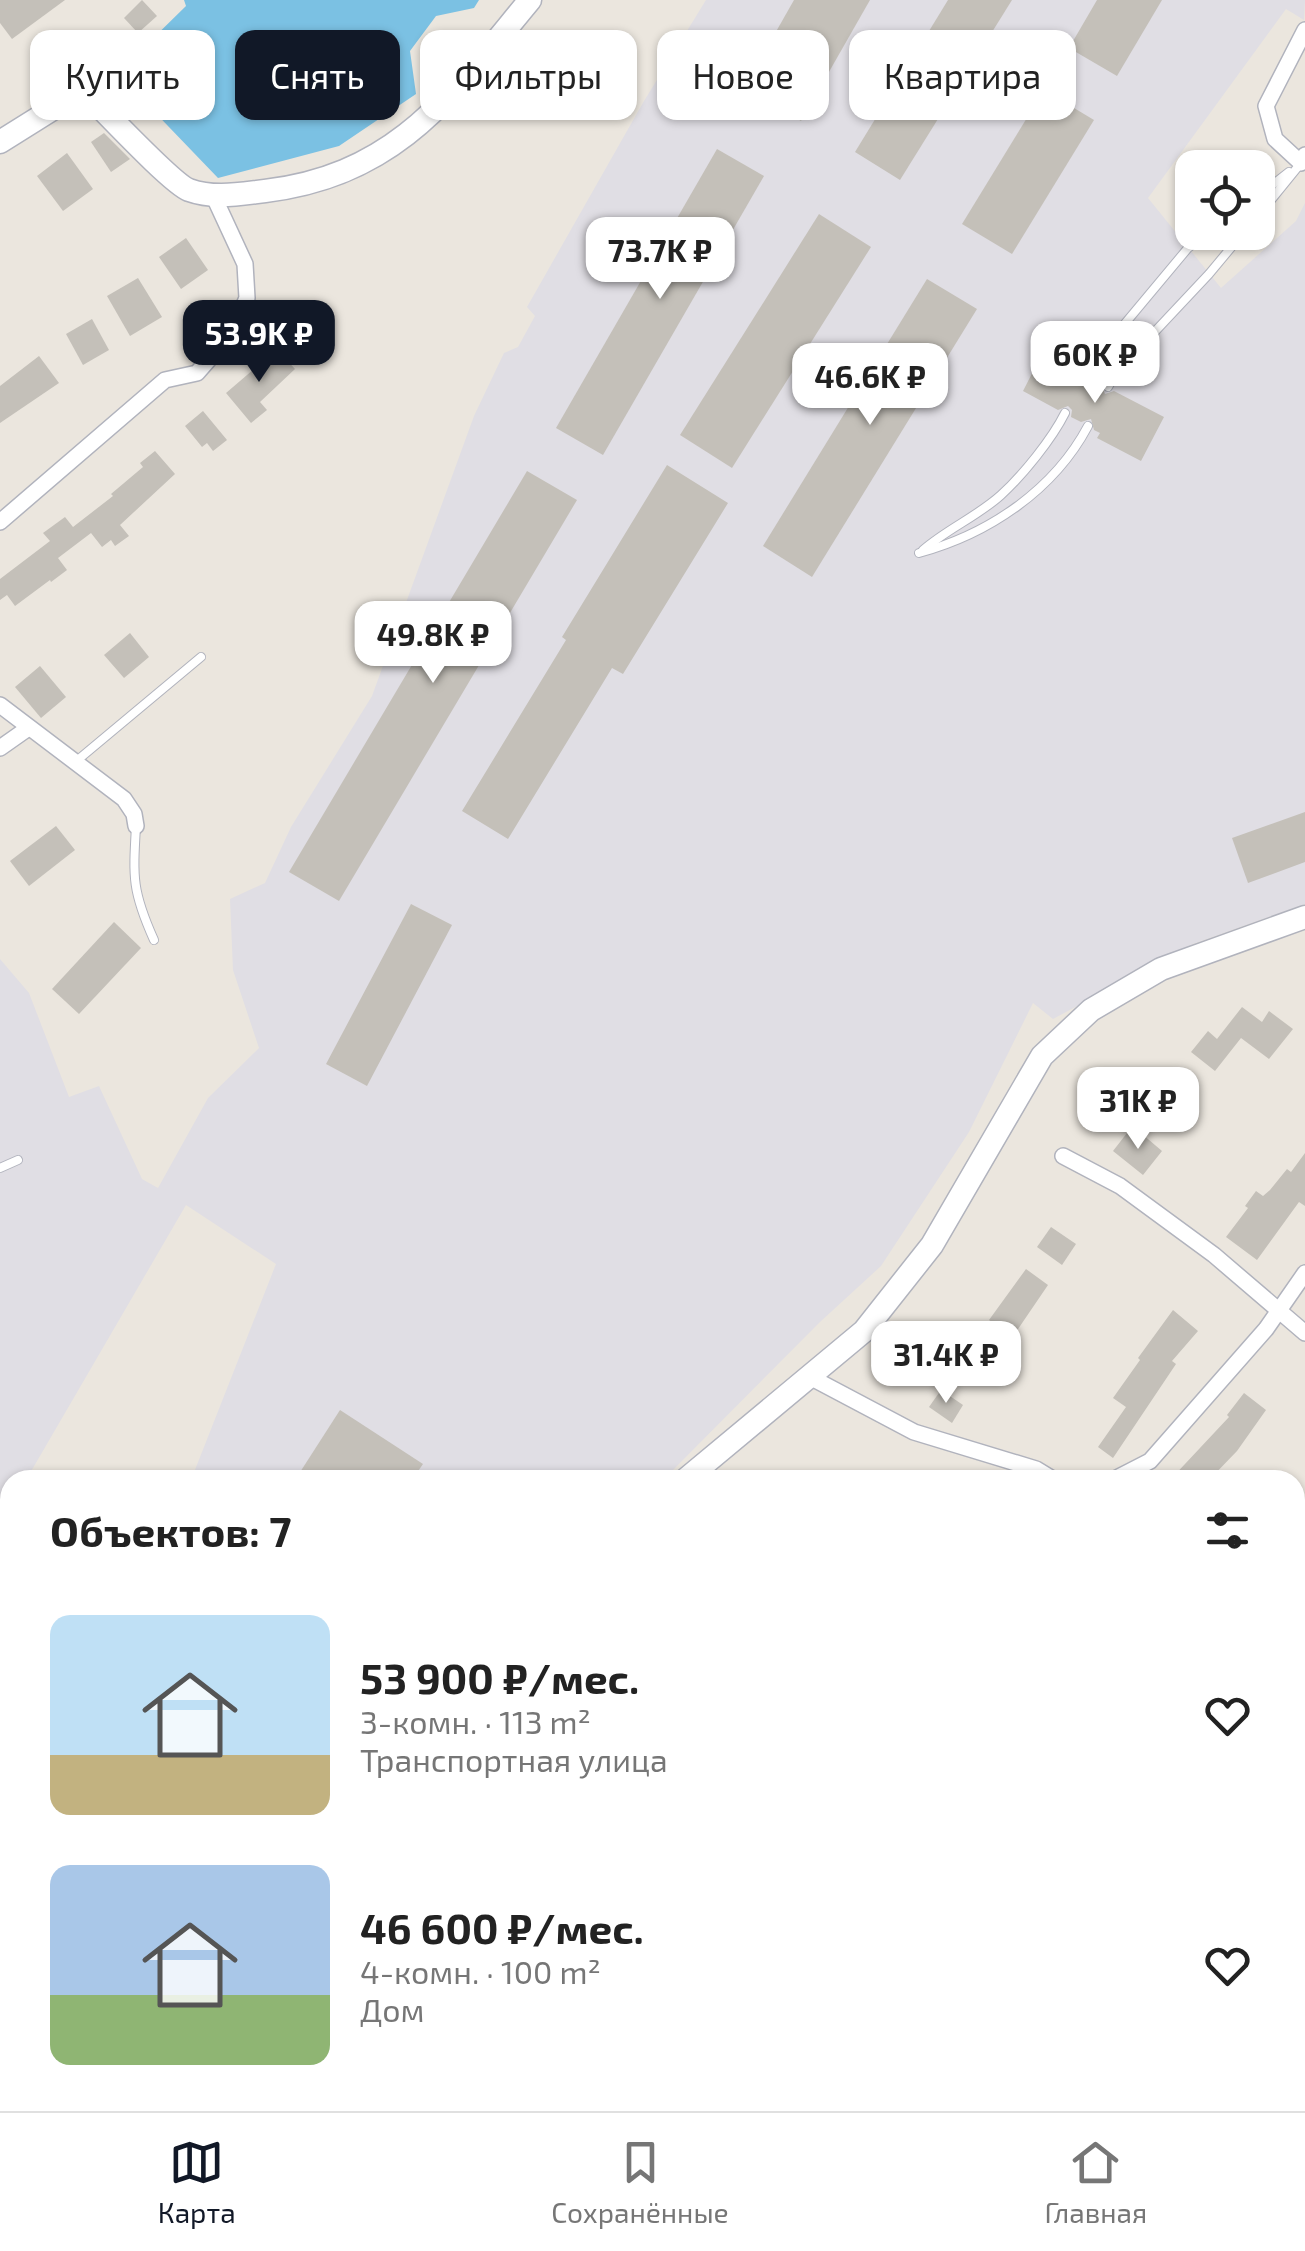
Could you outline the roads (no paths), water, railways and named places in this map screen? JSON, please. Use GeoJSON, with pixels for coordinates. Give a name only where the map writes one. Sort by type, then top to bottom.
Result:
{"type":"FeatureCollection","features":[{"type":"Feature","properties":{"kind":"street"},"geometry":{"type":"LineString","coordinates":[[0,142],[83,90],[184,189],[214,197],[272,190],[332,176],[398,142],[442,106],[530,0]]}},
{"type":"Feature","properties":{"kind":"street"},"geometry":{"type":"LineString","coordinates":[[1303,159],[1275,139],[1266,106],[1305,30]]}},
{"type":"Feature","properties":{"kind":"street"},"geometry":{"type":"LineString","coordinates":[[0,522],[165,380],[198,373],[232,333],[247,298],[245,264],[214,197]]}},
{"type":"Feature","properties":{"kind":"street"},"geometry":{"type":"LineString","coordinates":[[0,706],[124,799],[134,814],[136,826]]}},
{"type":"Feature","properties":{"kind":"street"},"geometry":{"type":"LineString","coordinates":[[0,748],[28,729]]}},
{"type":"Feature","properties":{"kind":"street"},"geometry":{"type":"LineString","coordinates":[[698,1470],[864,1331],[932,1245],[1042,1056],[1092,1010],[1162,969],[1305,917]]}},
{"type":"Feature","properties":{"kind":"street"},"geometry":{"type":"LineString","coordinates":[[1063,1156],[1120,1186],[1214,1255],[1305,1333]]}},
{"type":"Feature","properties":{"kind":"street"},"geometry":{"type":"LineString","coordinates":[[1132,1470],[1150,1461],[1278,1312],[1305,1273]]}},
{"type":"Feature","properties":{"kind":"street"},"geometry":{"type":"LineString","coordinates":[[810,1377],[914,1432],[1038,1470]]}},
{"type":"Feature","properties":{"kind":"lane"},"geometry":{"type":"LineString","coordinates":[[1275,182],[1303,159]]}},
{"type":"Feature","properties":{"kind":"lane"},"geometry":{"type":"LineString","coordinates":[[1275,194],[1303,159]]}},
{"type":"Feature","properties":{"kind":"lane"},"geometry":{"type":"LineString","coordinates":[[1086,375],[1186,250]]}},
{"type":"Feature","properties":{"kind":"lane"},"geometry":{"type":"LineString","coordinates":[[1108,387],[1116,372],[1229,250]]}},
{"type":"Feature","properties":{"kind":"lane"},"geometry":{"type":"LineString","coordinates":[[1065,414],[1000,495],[944,531],[920,552],[962,537],[1017,507],[1040,488],[1078,444],[1088,426]]}},
{"type":"Feature","properties":{"kind":"lane"},"geometry":{"type":"LineString","coordinates":[[74,763],[201,657]]}},
{"type":"Feature","properties":{"kind":"lane"},"geometry":{"type":"LineString","coordinates":[[136,826],[132,872],[154,940]]}},
{"type":"Feature","properties":{"kind":"lane"},"geometry":{"type":"LineString","coordinates":[[0,1168],[18,1160]]}},
{"type":"Feature","properties":{"kind":"water"},"geometry":{"type":"Polygon","coordinates":[[[184,0],[479,0],[474,8],[436,16],[426,30],[420,30],[420,38],[410,51],[416,94],[400,105],[400,30],[235,30],[235,120],[378,120],[339,146],[218,178],[162,120],[215,120],[215,30],[162,30],[186,6],[184,0]]]}}]}
